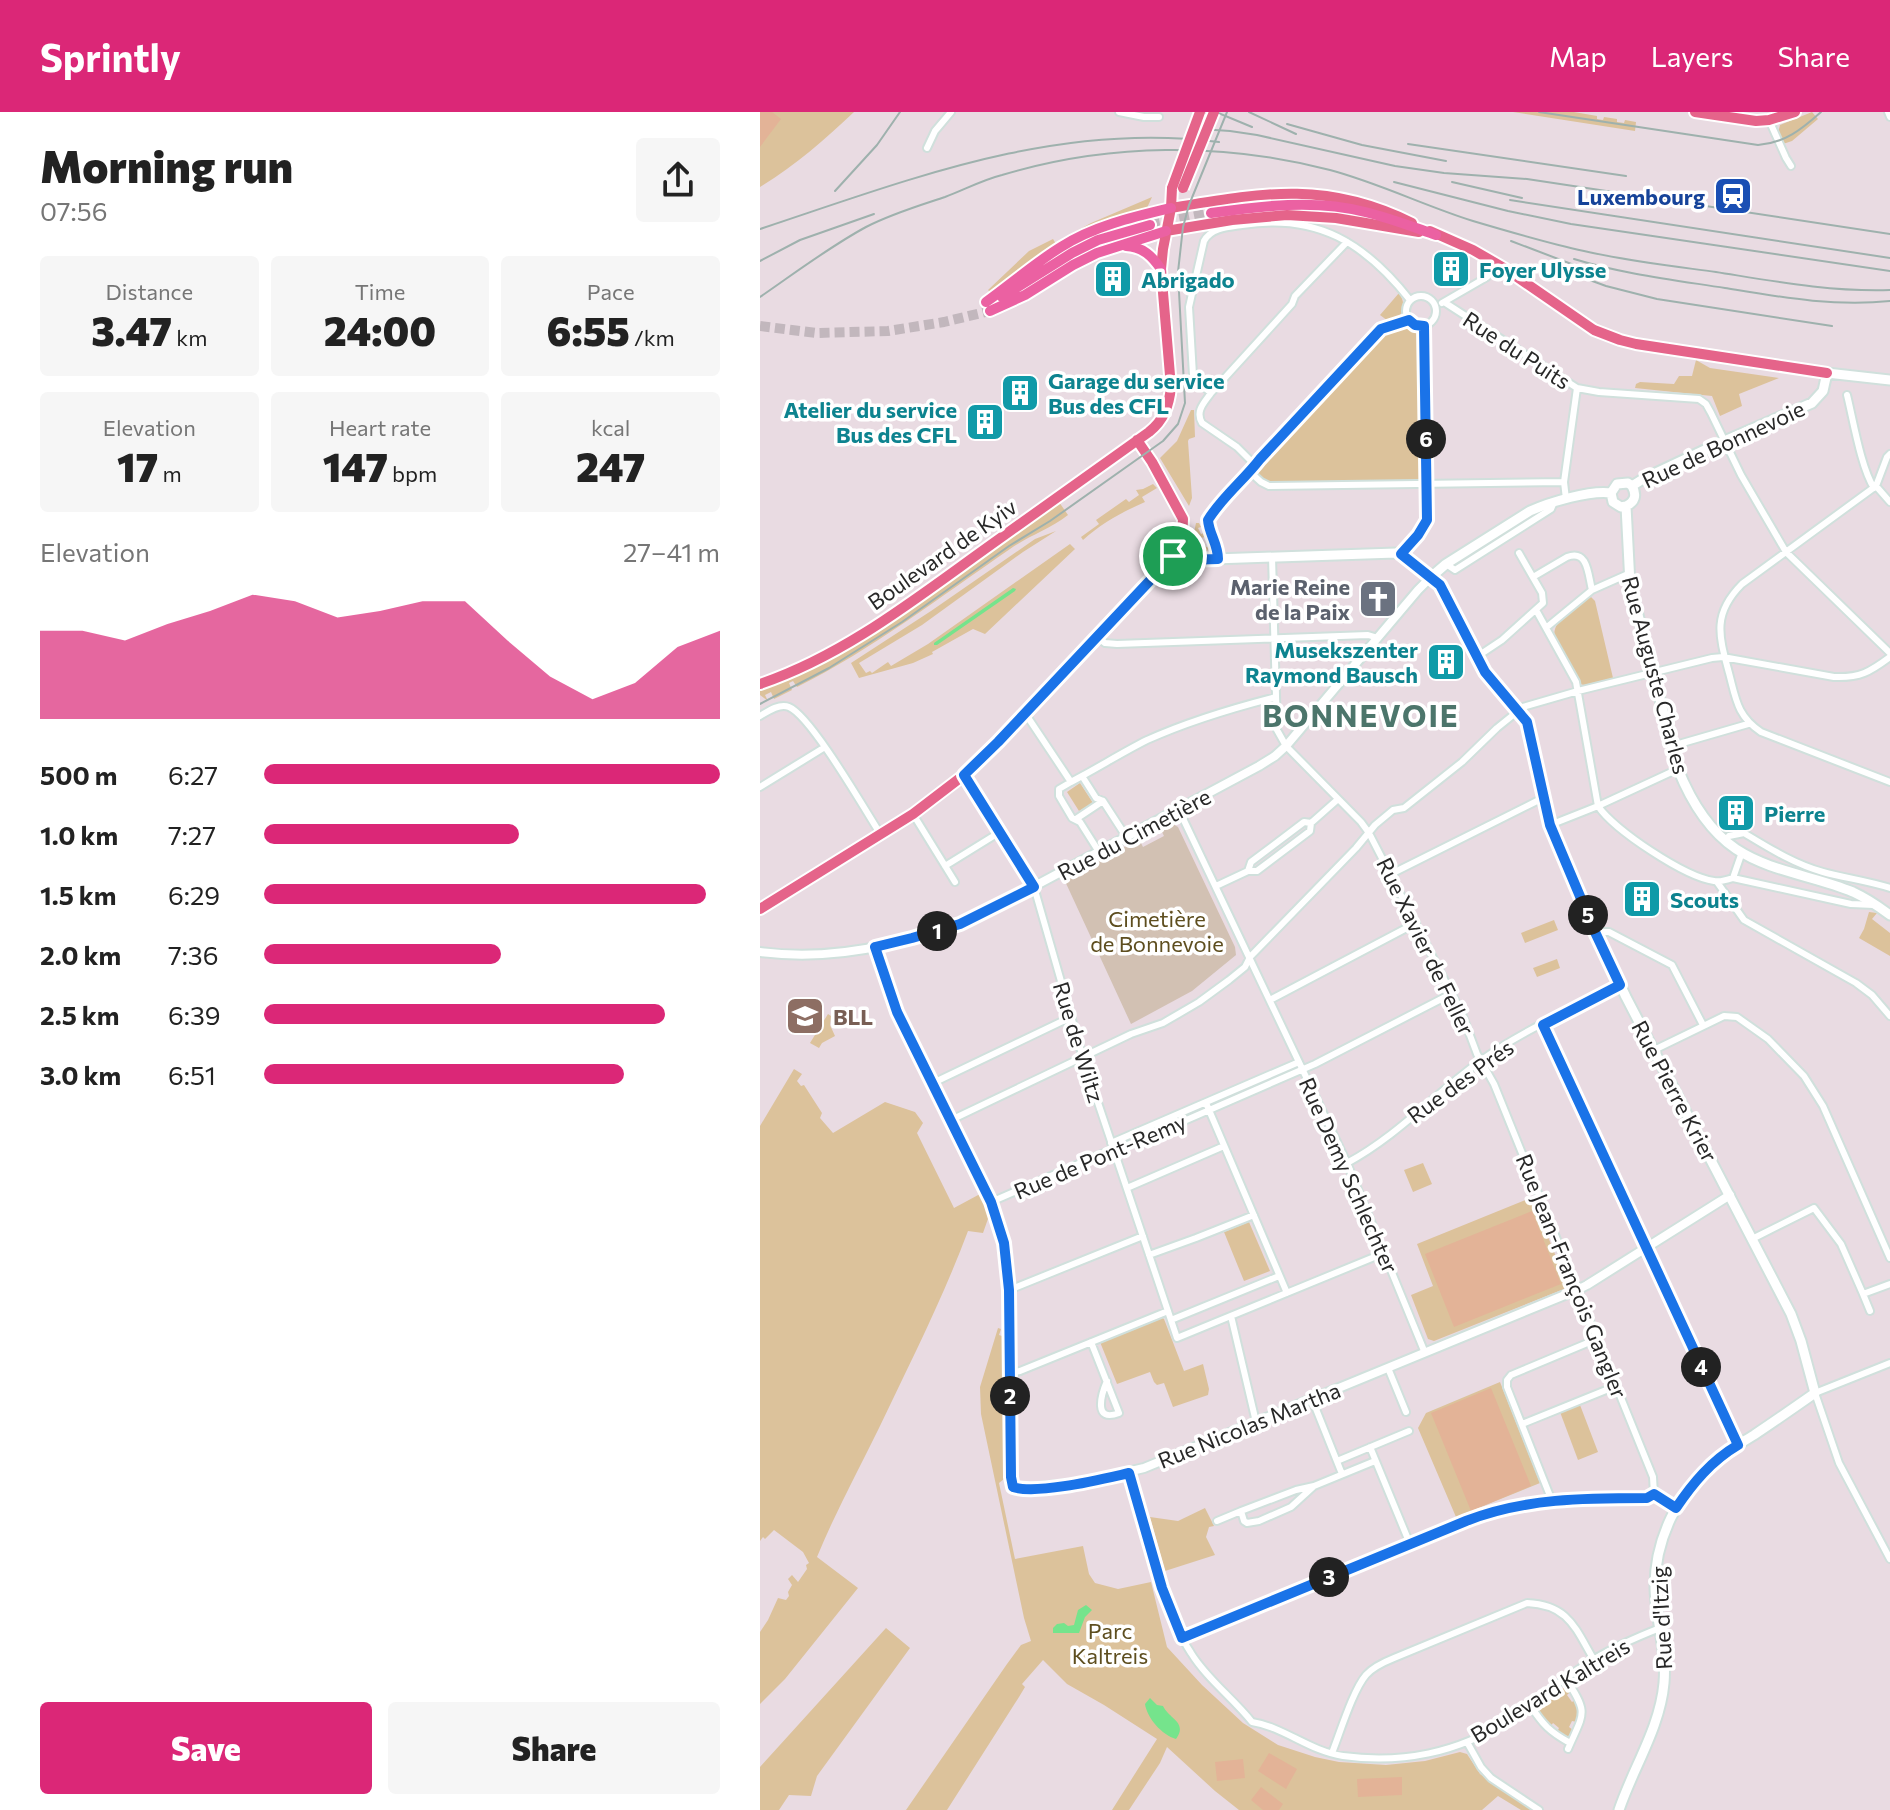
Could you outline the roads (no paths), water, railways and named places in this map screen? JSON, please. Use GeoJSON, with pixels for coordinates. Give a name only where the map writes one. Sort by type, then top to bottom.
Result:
{"type":"FeatureCollection","features":[{"type":"Feature","properties":{"kind":"highway"},"geometry":{"type":"LineString","coordinates":[[1211,213],[1293,205],[1330,207],[1363,211],[1436,235]]}},
{"type":"Feature","properties":{"kind":"highway"},"geometry":{"type":"LineString","coordinates":[[988,306],[1061,246],[1115,223],[1171,208]]}},
{"type":"Feature","properties":{"kind":"highway"},"geometry":{"type":"LineString","coordinates":[[988,306],[1085,246],[1111,234],[1150,225]]}},
{"type":"Feature","properties":{"kind":"highway"},"geometry":{"type":"LineString","coordinates":[[988,306],[1025,295],[1073,265],[1116,246],[1166,231]]}},
{"type":"Feature","properties":{"kind":"highway"},"geometry":{"type":"LineString","coordinates":[[1116,246],[1144,251],[1161,269]]}},
{"type":"Feature","properties":{"kind":"main road"},"geometry":{"type":"LineString","coordinates":[[1178,188],[1200,112]]}},
{"type":"Feature","properties":{"kind":"main road"},"geometry":{"type":"LineString","coordinates":[[1178,188],[1214,112]]}},
{"type":"Feature","properties":{"kind":"main road"},"geometry":{"type":"LineString","coordinates":[[1695,112],[1769,120],[1795,112]]}},
{"type":"Feature","properties":{"kind":"main road","name":"Boulevard de Kyiv"},"geometry":{"type":"LineString","coordinates":[[760,684],[805,667],[914,600],[1153,429],[1162,419],[1171,387],[1161,269],[1166,231],[1178,188]]}},
{"type":"Feature","properties":{"kind":"main road"},"geometry":{"type":"LineString","coordinates":[[1171,208],[1261,194],[1301,193],[1368,204],[1473,250],[1606,336],[1636,344],[1890,380]]}},
{"type":"Feature","properties":{"kind":"main road"},"geometry":{"type":"LineString","coordinates":[[1166,231],[1287,215],[1336,218],[1436,235]]}},
{"type":"Feature","properties":{"kind":"main road","name":"Rue de Bonnevoie"},"geometry":{"type":"LineString","coordinates":[[1632,486],[1812,403],[1823,391],[1827,373]]}},
{"type":"Feature","properties":{"kind":"main road"},"geometry":{"type":"LineString","coordinates":[[760,909],[913,814],[964,775],[1173,556],[1182,542],[1183,519],[1137,440]]}},
{"type":"Feature","properties":{"kind":"main road","name":"Rue de Bonnevoie"},"geometry":{"type":"LineString","coordinates":[[1622,482],[1632,486],[1635,498],[1631,504],[1617,505],[1611,493],[1617,484],[1622,482]]}},
{"type":"Feature","properties":{"kind":"main road","name":"Rue de Bonnevoie"},"geometry":{"type":"LineString","coordinates":[[1431,577],[1446,564],[1530,511],[1566,499],[1611,493]]}},
{"type":"Feature","properties":{"kind":"main road","name":"Rue Auguste Charles"},"geometry":{"type":"LineString","coordinates":[[1626,506],[1630,584],[1678,769],[1701,814],[1725,840],[1742,852],[1786,871],[1844,889],[1890,915]]}},
{"type":"Feature","properties":{"kind":"main road"},"geometry":{"type":"LineString","coordinates":[[1173,556],[1185,560],[1401,554]]}},
{"type":"Feature","properties":{"kind":"main road","name":"Rue Pierre Krier"},"geometry":{"type":"LineString","coordinates":[[1401,554],[1442,589],[1485,672],[1527,722],[1550,825],[1595,932],[1791,1314],[1815,1393]]}},
{"type":"Feature","properties":{"kind":"main road","name":"Rue d'Itzig"},"geometry":{"type":"LineString","coordinates":[[1619,1810],[1661,1704],[1665,1660],[1655,1587],[1656,1565],[1661,1540],[1676,1508],[1704,1470],[1718,1458],[1815,1393]]}},
{"type":"Feature","properties":{"kind":"street"},"geometry":{"type":"LineString","coordinates":[[927,148],[935,131],[951,112]]}},
{"type":"Feature","properties":{"kind":"street"},"geometry":{"type":"LineString","coordinates":[[1119,112],[1159,117]]}},
{"type":"Feature","properties":{"kind":"street"},"geometry":{"type":"LineString","coordinates":[[1769,120],[1791,166]]}},
{"type":"Feature","properties":{"kind":"street"},"geometry":{"type":"LineString","coordinates":[[1211,393],[1193,375],[1189,307],[1207,235],[1227,228],[1281,221],[1313,227],[1347,242],[1375,263],[1410,300]]}},
{"type":"Feature","properties":{"kind":"street"},"geometry":{"type":"LineString","coordinates":[[1255,465],[1237,447],[1202,423],[1199,419],[1200,409],[1292,304],[1295,296],[1347,242]]}},
{"type":"Feature","properties":{"kind":"street"},"geometry":{"type":"LineString","coordinates":[[1436,306],[1487,277]]}},
{"type":"Feature","properties":{"kind":"street"},"geometry":{"type":"LineString","coordinates":[[1425,296],[1436,306],[1433,321],[1424,326],[1415,325],[1409,320],[1406,310],[1414,297],[1425,296]]}},
{"type":"Feature","properties":{"kind":"street","name":"Rue du Puits"},"geometry":{"type":"LineString","coordinates":[[1444,302],[1577,388],[1564,482],[1566,499]]}},
{"type":"Feature","properties":{"kind":"street"},"geometry":{"type":"LineString","coordinates":[[1218,559],[1208,520],[1219,506],[1381,329],[1409,320]]}},
{"type":"Feature","properties":{"kind":"street"},"geometry":{"type":"LineString","coordinates":[[1401,554],[1427,520],[1424,326]]}},
{"type":"Feature","properties":{"kind":"street"},"geometry":{"type":"LineString","coordinates":[[951,1120],[1131,1034],[1153,1028],[1229,980],[1245,967],[1250,957],[1375,825],[1393,810],[1404,808],[1462,762],[1497,728],[1529,705],[1712,658],[1723,657],[1848,678],[1869,672],[1890,655],[1786,552],[1741,475],[1706,404],[1699,399],[1577,388]]}},
{"type":"Feature","properties":{"kind":"street"},"geometry":{"type":"LineString","coordinates":[[1847,395],[1871,484],[1890,502]]}},
{"type":"Feature","properties":{"kind":"street"},"geometry":{"type":"LineString","coordinates":[[1889,455],[1875,487],[1733,593],[1724,607],[1720,626],[1723,657],[1735,701],[1748,724],[1761,732],[1890,782]]}},
{"type":"Feature","properties":{"kind":"street"},"geometry":{"type":"LineString","coordinates":[[1250,472],[1269,486],[1564,482]]}},
{"type":"Feature","properties":{"kind":"street"},"geometry":{"type":"LineString","coordinates":[[1484,652],[1543,603],[1544,598],[1519,553]]}},
{"type":"Feature","properties":{"kind":"street"},"geometry":{"type":"LineString","coordinates":[[1533,577],[1572,554],[1578,555],[1586,564],[1592,590]]}},
{"type":"Feature","properties":{"kind":"street"},"geometry":{"type":"LineString","coordinates":[[1272,557],[1277,730],[1286,746]]}},
{"type":"Feature","properties":{"kind":"street"},"geometry":{"type":"LineString","coordinates":[[1547,627],[1592,590],[1628,574]]}},
{"type":"Feature","properties":{"kind":"street","name":"Rue du Cimetière"},"geometry":{"type":"LineString","coordinates":[[760,952],[820,953],[875,947],[960,924],[1259,766],[1286,746],[1431,577]]}},
{"type":"Feature","properties":{"kind":"street"},"geometry":{"type":"LineString","coordinates":[[1536,610],[1576,682],[1598,806],[1605,817],[1676,867],[1717,882],[1733,878],[1851,904],[1877,905]]}},
{"type":"Feature","properties":{"kind":"street"},"geometry":{"type":"LineString","coordinates":[[1097,637],[1105,643],[1117,644],[1368,635],[1378,638]]}},
{"type":"Feature","properties":{"kind":"street"},"geometry":{"type":"LineString","coordinates":[[1099,852],[1080,822],[1072,818],[1058,794],[1059,789],[1178,727],[1276,697]]}},
{"type":"Feature","properties":{"kind":"street"},"geometry":{"type":"LineString","coordinates":[[760,716],[779,706],[789,707],[806,721],[881,835]]}},
{"type":"Feature","properties":{"kind":"street"},"geometry":{"type":"LineString","coordinates":[[1025,713],[1071,782]]}},
{"type":"Feature","properties":{"kind":"street"},"geometry":{"type":"LineString","coordinates":[[1672,746],[1748,724]]}},
{"type":"Feature","properties":{"kind":"street","name":"Rue Xavier de Feller"},"geometry":{"type":"LineString","coordinates":[[1286,746],[1369,833],[1462,1014],[1482,1060]]}},
{"type":"Feature","properties":{"kind":"street"},"geometry":{"type":"LineString","coordinates":[[760,787],[825,747]]}},
{"type":"Feature","properties":{"kind":"street"},"geometry":{"type":"LineString","coordinates":[[1550,825],[1678,769]]}},
{"type":"Feature","properties":{"kind":"street","name":"Rue de Wiltz"},"geometry":{"type":"LineString","coordinates":[[964,775],[1034,887],[1083,1058],[1171,1320]]}},
{"type":"Feature","properties":{"kind":"street"},"geometry":{"type":"LineString","coordinates":[[1082,776],[1127,838]]}},
{"type":"Feature","properties":{"kind":"street"},"geometry":{"type":"LineString","coordinates":[[1397,871],[1544,799]]}},
{"type":"Feature","properties":{"kind":"street"},"geometry":{"type":"LineString","coordinates":[[1216,886],[1248,871],[1257,871],[1310,831],[1311,823],[1337,800]]}},
{"type":"Feature","properties":{"kind":"street"},"geometry":{"type":"LineString","coordinates":[[1075,820],[1103,801]]}},
{"type":"Feature","properties":{"kind":"street","name":"Rue Demy Schlechter"},"geometry":{"type":"LineString","coordinates":[[1179,810],[1347,1163],[1425,1353]]}},
{"type":"Feature","properties":{"kind":"street"},"geometry":{"type":"LineString","coordinates":[[913,814],[955,882]]}},
{"type":"Feature","properties":{"kind":"street"},"geometry":{"type":"LineString","coordinates":[[945,866],[1000,832]]}},
{"type":"Feature","properties":{"kind":"street"},"geometry":{"type":"LineString","coordinates":[[1725,840],[1744,833],[1789,860],[1890,888]]}},
{"type":"Feature","properties":{"kind":"street"},"geometry":{"type":"LineString","coordinates":[[1733,878],[1742,852]]}},
{"type":"Feature","properties":{"kind":"street"},"geometry":{"type":"LineString","coordinates":[[1717,882],[1744,920],[1856,983],[1872,995],[1890,1016]]}},
{"type":"Feature","properties":{"kind":"street"},"geometry":{"type":"LineString","coordinates":[[1270,1000],[1416,923]]}},
{"type":"Feature","properties":{"kind":"street"},"geometry":{"type":"LineString","coordinates":[[1595,932],[1609,932],[1672,965],[1703,1025]]}},
{"type":"Feature","properties":{"kind":"street"},"geometry":{"type":"LineString","coordinates":[[875,947],[897,1012],[991,1202],[1004,1243],[1009,1290],[1010,1373],[1168,1311]]}},
{"type":"Feature","properties":{"kind":"street","name":"Rue des Prés"},"geometry":{"type":"LineString","coordinates":[[1347,1163],[1371,1149],[1482,1060],[1620,985]]}},
{"type":"Feature","properties":{"kind":"street","name":"Rue de Pont-Remy"},"geometry":{"type":"LineString","coordinates":[[1112,1146],[1122,1148],[1209,1111],[1451,994]]}},
{"type":"Feature","properties":{"kind":"street"},"geometry":{"type":"LineString","coordinates":[[1654,1050],[1724,1016],[1737,1017],[1768,1039],[1804,1076],[1823,1106],[1890,1258]]}},
{"type":"Feature","properties":{"kind":"street"},"geometry":{"type":"LineString","coordinates":[[933,1083],[1071,1017]]}},
{"type":"Feature","properties":{"kind":"street"},"geometry":{"type":"LineString","coordinates":[[1543,1025],[1738,1445]]}},
{"type":"Feature","properties":{"kind":"street","name":"Rue Jean-François Gangler"},"geometry":{"type":"LineString","coordinates":[[1482,1060],[1500,1097],[1653,1477],[1654,1494]]}},
{"type":"Feature","properties":{"kind":"street","name":"Rue de Pont-Remy"},"geometry":{"type":"LineString","coordinates":[[991,1202],[1206,1103],[1301,1066]]}},
{"type":"Feature","properties":{"kind":"street","name":"Rue de Pont-Remy"},"geometry":{"type":"LineString","coordinates":[[1206,1103],[1209,1111]]}},
{"type":"Feature","properties":{"kind":"street"},"geometry":{"type":"LineString","coordinates":[[1209,1111],[1287,1293]]}},
{"type":"Feature","properties":{"kind":"street"},"geometry":{"type":"LineString","coordinates":[[1127,1188],[1224,1146]]}},
{"type":"Feature","properties":{"kind":"street","name":"Rue Nicolas Martha"},"geometry":{"type":"LineString","coordinates":[[1010,1373],[1013,1487],[1024,1489],[1067,1485],[1129,1473],[1577,1290],[1730,1195]]}},
{"type":"Feature","properties":{"kind":"street"},"geometry":{"type":"LineString","coordinates":[[1752,1239],[1814,1208],[1841,1244],[1870,1311]]}},
{"type":"Feature","properties":{"kind":"street"},"geometry":{"type":"LineString","coordinates":[[1149,1255],[1254,1215]]}},
{"type":"Feature","properties":{"kind":"street"},"geometry":{"type":"LineString","coordinates":[[1009,1290],[1143,1236]]}},
{"type":"Feature","properties":{"kind":"street"},"geometry":{"type":"LineString","coordinates":[[1279,1276],[1171,1320],[1177,1338],[1384,1253]]}},
{"type":"Feature","properties":{"kind":"street"},"geometry":{"type":"LineString","coordinates":[[1863,1294],[1890,1284]]}},
{"type":"Feature","properties":{"kind":"street"},"geometry":{"type":"LineString","coordinates":[[1231,1316],[1256,1422]]}},
{"type":"Feature","properties":{"kind":"street"},"geometry":{"type":"LineString","coordinates":[[1552,1501],[1507,1387],[1507,1380],[1511,1375],[1597,1339]]}},
{"type":"Feature","properties":{"kind":"street"},"geometry":{"type":"LineString","coordinates":[[1091,1342],[1107,1381],[1119,1413],[1113,1415],[1106,1415],[1099,1399],[1107,1381]]}},
{"type":"Feature","properties":{"kind":"street"},"geometry":{"type":"LineString","coordinates":[[1890,1363],[1815,1393],[1839,1463],[1890,1559]]}},
{"type":"Feature","properties":{"kind":"street"},"geometry":{"type":"LineString","coordinates":[[1388,1368],[1406,1412]]}},
{"type":"Feature","properties":{"kind":"street"},"geometry":{"type":"LineString","coordinates":[[1522,1424],[1616,1386]]}},
{"type":"Feature","properties":{"kind":"street"},"geometry":{"type":"LineString","coordinates":[[1312,1399],[1342,1474]]}},
{"type":"Feature","properties":{"kind":"street"},"geometry":{"type":"LineString","coordinates":[[1337,1461],[1409,1431]]}},
{"type":"Feature","properties":{"kind":"street"},"geometry":{"type":"LineString","coordinates":[[1370,1447],[1410,1544]]}},
{"type":"Feature","properties":{"kind":"street"},"geometry":{"type":"LineString","coordinates":[[1217,1521],[1375,1461]]}},
{"type":"Feature","properties":{"kind":"street","name":"Boulevard Kaltreis"},"geometry":{"type":"LineString","coordinates":[[1129,1473],[1162,1588],[1182,1638],[1207,1676],[1252,1722],[1268,1725],[1309,1746],[1332,1753],[1372,1758],[1413,1757],[1467,1742],[1506,1722],[1594,1660],[1660,1628]]}},
{"type":"Feature","properties":{"kind":"street"},"geometry":{"type":"LineString","coordinates":[[1241,1511],[1247,1523],[1259,1521],[1291,1507],[1314,1486]]}},
{"type":"Feature","properties":{"kind":"street"},"geometry":{"type":"LineString","coordinates":[[1182,1638],[1494,1512],[1552,1501],[1647,1498],[1654,1494],[1676,1508]]}},
{"type":"Feature","properties":{"kind":"street"},"geometry":{"type":"LineString","coordinates":[[1332,1753],[1356,1692],[1367,1674],[1380,1664],[1527,1603],[1561,1612],[1571,1622],[1594,1660]]}},
{"type":"Feature","properties":{"kind":"street"},"geometry":{"type":"LineString","coordinates":[[1530,1705],[1543,1725],[1569,1746],[1583,1711],[1581,1702],[1566,1679]]}},
{"type":"Feature","properties":{"kind":"street"},"geometry":{"type":"LineString","coordinates":[[1467,1742],[1491,1778],[1539,1810]]}},
{"type":"Feature","properties":{"kind":"tunnel"},"geometry":{"type":"LineString","coordinates":[[1150,225],[1211,213]]}},
{"type":"Feature","properties":{"kind":"tunnel"},"geometry":{"type":"LineString","coordinates":[[760,326],[816,333],[888,331],[990,311]]}},
{"type":"Feature","properties":{"kind":"tram line"},"geometry":{"type":"LineString","coordinates":[[760,704],[829,668],[902,622],[1163,441],[1178,424],[1185,403],[1178,272],[1183,227],[1227,112]]}},
{"type":"Feature","properties":{"kind":"tram line"},"geometry":{"type":"LineString","coordinates":[[1539,112],[1758,145],[1792,134],[1821,112]]}},
{"type":"Feature","properties":{"kind":"railway"},"geometry":{"type":"LineString","coordinates":[[835,191],[877,145],[900,112]]}},
{"type":"Feature","properties":{"kind":"railway"},"geometry":{"type":"LineString","coordinates":[[1216,112],[1252,127]]}},
{"type":"Feature","properties":{"kind":"railway"},"geometry":{"type":"LineString","coordinates":[[1249,112],[1296,134]]}},
{"type":"Feature","properties":{"kind":"railway"},"geometry":{"type":"LineString","coordinates":[[1287,124],[1362,145],[1446,161]]}},
{"type":"Feature","properties":{"kind":"railway"},"geometry":{"type":"LineString","coordinates":[[1200,129],[1257,135],[1395,166],[1527,179],[1890,234]]}},
{"type":"Feature","properties":{"kind":"railway"},"geometry":{"type":"LineString","coordinates":[[760,229],[929,174],[1042,147],[1100,140],[1159,138],[1219,142]]}},
{"type":"Feature","properties":{"kind":"railway"},"geometry":{"type":"LineString","coordinates":[[1408,144],[1626,176]]}},
{"type":"Feature","properties":{"kind":"railway"},"geometry":{"type":"LineString","coordinates":[[760,297],[866,227],[987,180],[1042,164],[1083,157],[1166,150],[1249,154],[1330,170],[1473,221],[1600,255],[1802,285],[1890,290]]}},
{"type":"Feature","properties":{"kind":"railway"},"geometry":{"type":"LineString","coordinates":[[1394,182],[1571,224],[1890,271]]}},
{"type":"Feature","properties":{"kind":"railway"},"geometry":{"type":"LineString","coordinates":[[1452,182],[1522,198]]}},
{"type":"Feature","properties":{"kind":"railway"},"geometry":{"type":"LineString","coordinates":[[1510,200],[1890,258]]}},
{"type":"Feature","properties":{"kind":"railway"},"geometry":{"type":"LineString","coordinates":[[760,261],[800,240],[874,214]]}},
{"type":"Feature","properties":{"kind":"railway"},"geometry":{"type":"LineString","coordinates":[[1511,241],[1582,268]]}},
{"type":"Feature","properties":{"kind":"railway"},"geometry":{"type":"LineString","coordinates":[[1574,259],[1649,276],[1787,298],[1848,303],[1890,301]]}},
{"type":"Feature","properties":{"kind":"railway"},"geometry":{"type":"LineString","coordinates":[[1565,271],[1606,286],[1657,299],[1832,326]]}},
{"type":"Feature","properties":{"kind":"place","name":"Luxembourg"},"geometry":{"type":"Point","coordinates":[1733,196]}},
{"type":"Feature","properties":{"kind":"place","name":"Foyer Ulysse"},"geometry":{"type":"Point","coordinates":[1451,269]}},
{"type":"Feature","properties":{"kind":"place","name":"Abrigado"},"geometry":{"type":"Point","coordinates":[1113,279]}},
{"type":"Feature","properties":{"kind":"place","name":"Garage du service Bus des CFL"},"geometry":{"type":"Point","coordinates":[1020,393]}},
{"type":"Feature","properties":{"kind":"place","name":"Atelier du service Bus des CFL"},"geometry":{"type":"Point","coordinates":[985,422]}},
{"type":"Feature","properties":{"kind":"place","name":"Marie Reine de la Paix"},"geometry":{"type":"Point","coordinates":[1378,599]}},
{"type":"Feature","properties":{"kind":"place","name":"Musekszenter Raymond Bausch"},"geometry":{"type":"Point","coordinates":[1446,662]}},
{"type":"Feature","properties":{"kind":"place","name":"Pierre"},"geometry":{"type":"Point","coordinates":[1736,813]}},
{"type":"Feature","properties":{"kind":"place","name":"Scouts"},"geometry":{"type":"Point","coordinates":[1642,899]}},
{"type":"Feature","properties":{"kind":"place","name":"BLL"},"geometry":{"type":"Point","coordinates":[805,1016]}},
{"type":"Feature","properties":{"kind":"district","name":"BONNEVOIE"},"geometry":{"type":"Point","coordinates":[1361,714]}},
{"type":"Feature","properties":{"kind":"park label","name":"Cimetière de Bonnevoie"},"geometry":{"type":"Point","coordinates":[1157,930]}},
{"type":"Feature","properties":{"kind":"park label","name":"Parc Kaltreis"},"geometry":{"type":"Point","coordinates":[1110,1642]}}]}
